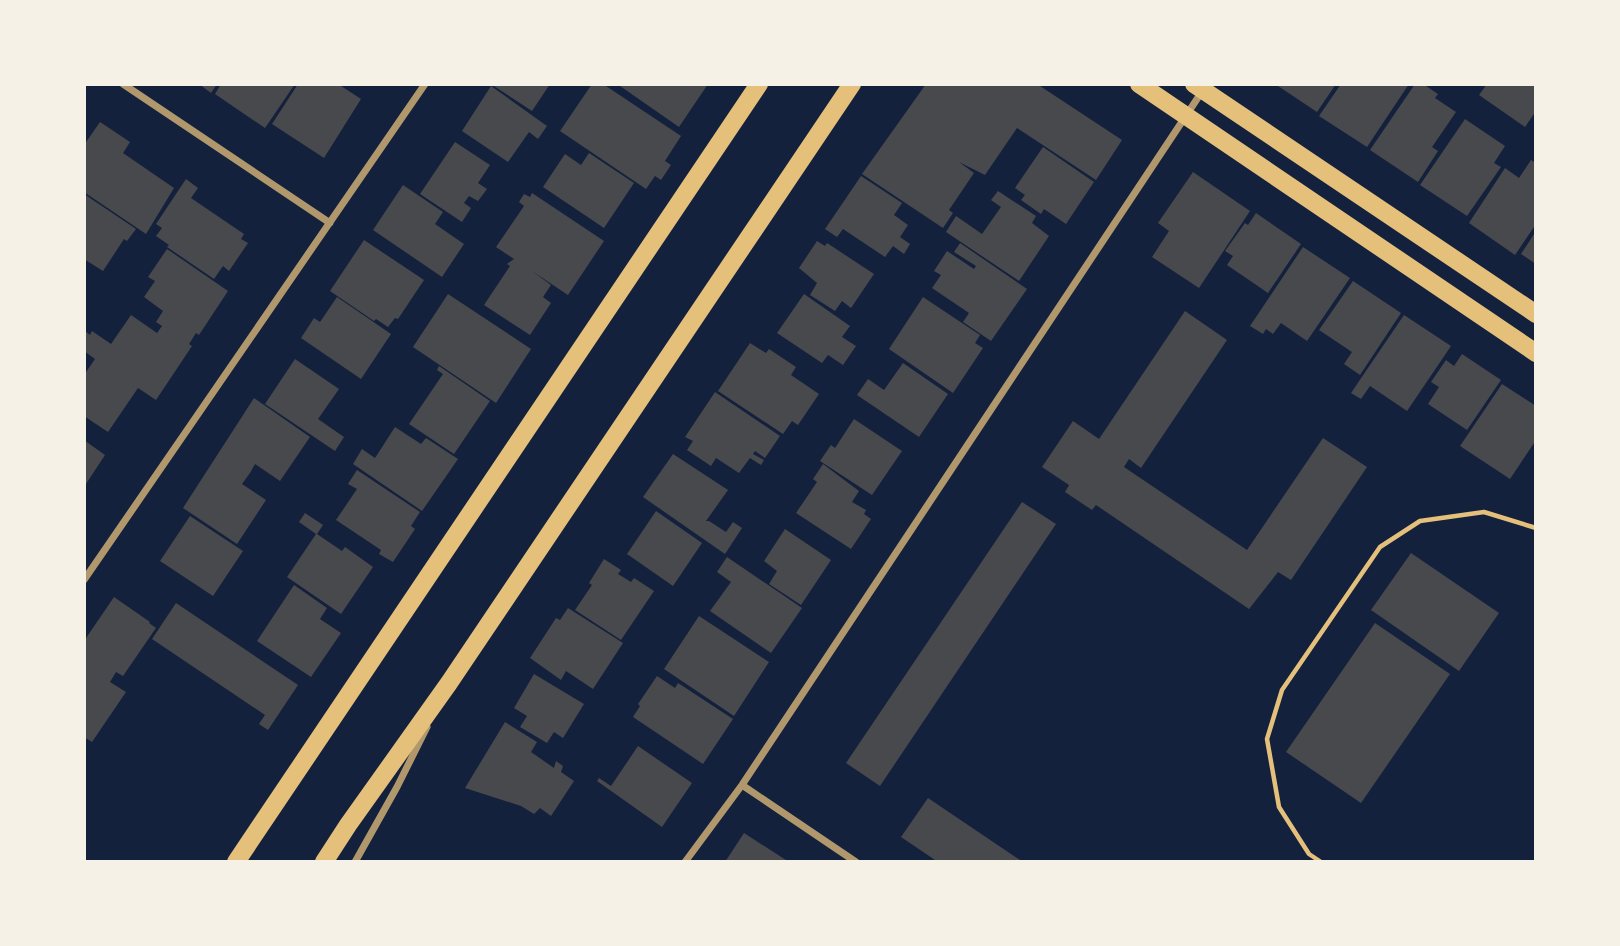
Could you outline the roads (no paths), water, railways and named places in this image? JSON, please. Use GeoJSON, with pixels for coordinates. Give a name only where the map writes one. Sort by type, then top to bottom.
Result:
{"type":"FeatureCollection","features":[{"type":"Feature","properties":{"kind":"main road"},"geometry":{"type":"LineString","coordinates":[[236,862],[759,84]]}},
{"type":"Feature","properties":{"kind":"main road"},"geometry":{"type":"LineString","coordinates":[[324,862],[449,683],[852,84]]}},
{"type":"Feature","properties":{"kind":"main road"},"geometry":{"type":"LineString","coordinates":[[1139,84],[1536,353]]}},
{"type":"Feature","properties":{"kind":"main road"},"geometry":{"type":"LineString","coordinates":[[1202,86],[1536,314]]}},
{"type":"Feature","properties":{"kind":"street"},"geometry":{"type":"LineString","coordinates":[[123,84],[330,223]]}},
{"type":"Feature","properties":{"kind":"street"},"geometry":{"type":"LineString","coordinates":[[84,580],[425,84]]}},
{"type":"Feature","properties":{"kind":"street"},"geometry":{"type":"LineString","coordinates":[[685,862],[742,785],[1186,116],[1202,86]]}},
{"type":"Feature","properties":{"kind":"street"},"geometry":{"type":"LineString","coordinates":[[355,862],[397,787],[449,683]]}},
{"type":"Feature","properties":{"kind":"street"},"geometry":{"type":"LineString","coordinates":[[742,785],[856,862]]}}]}
